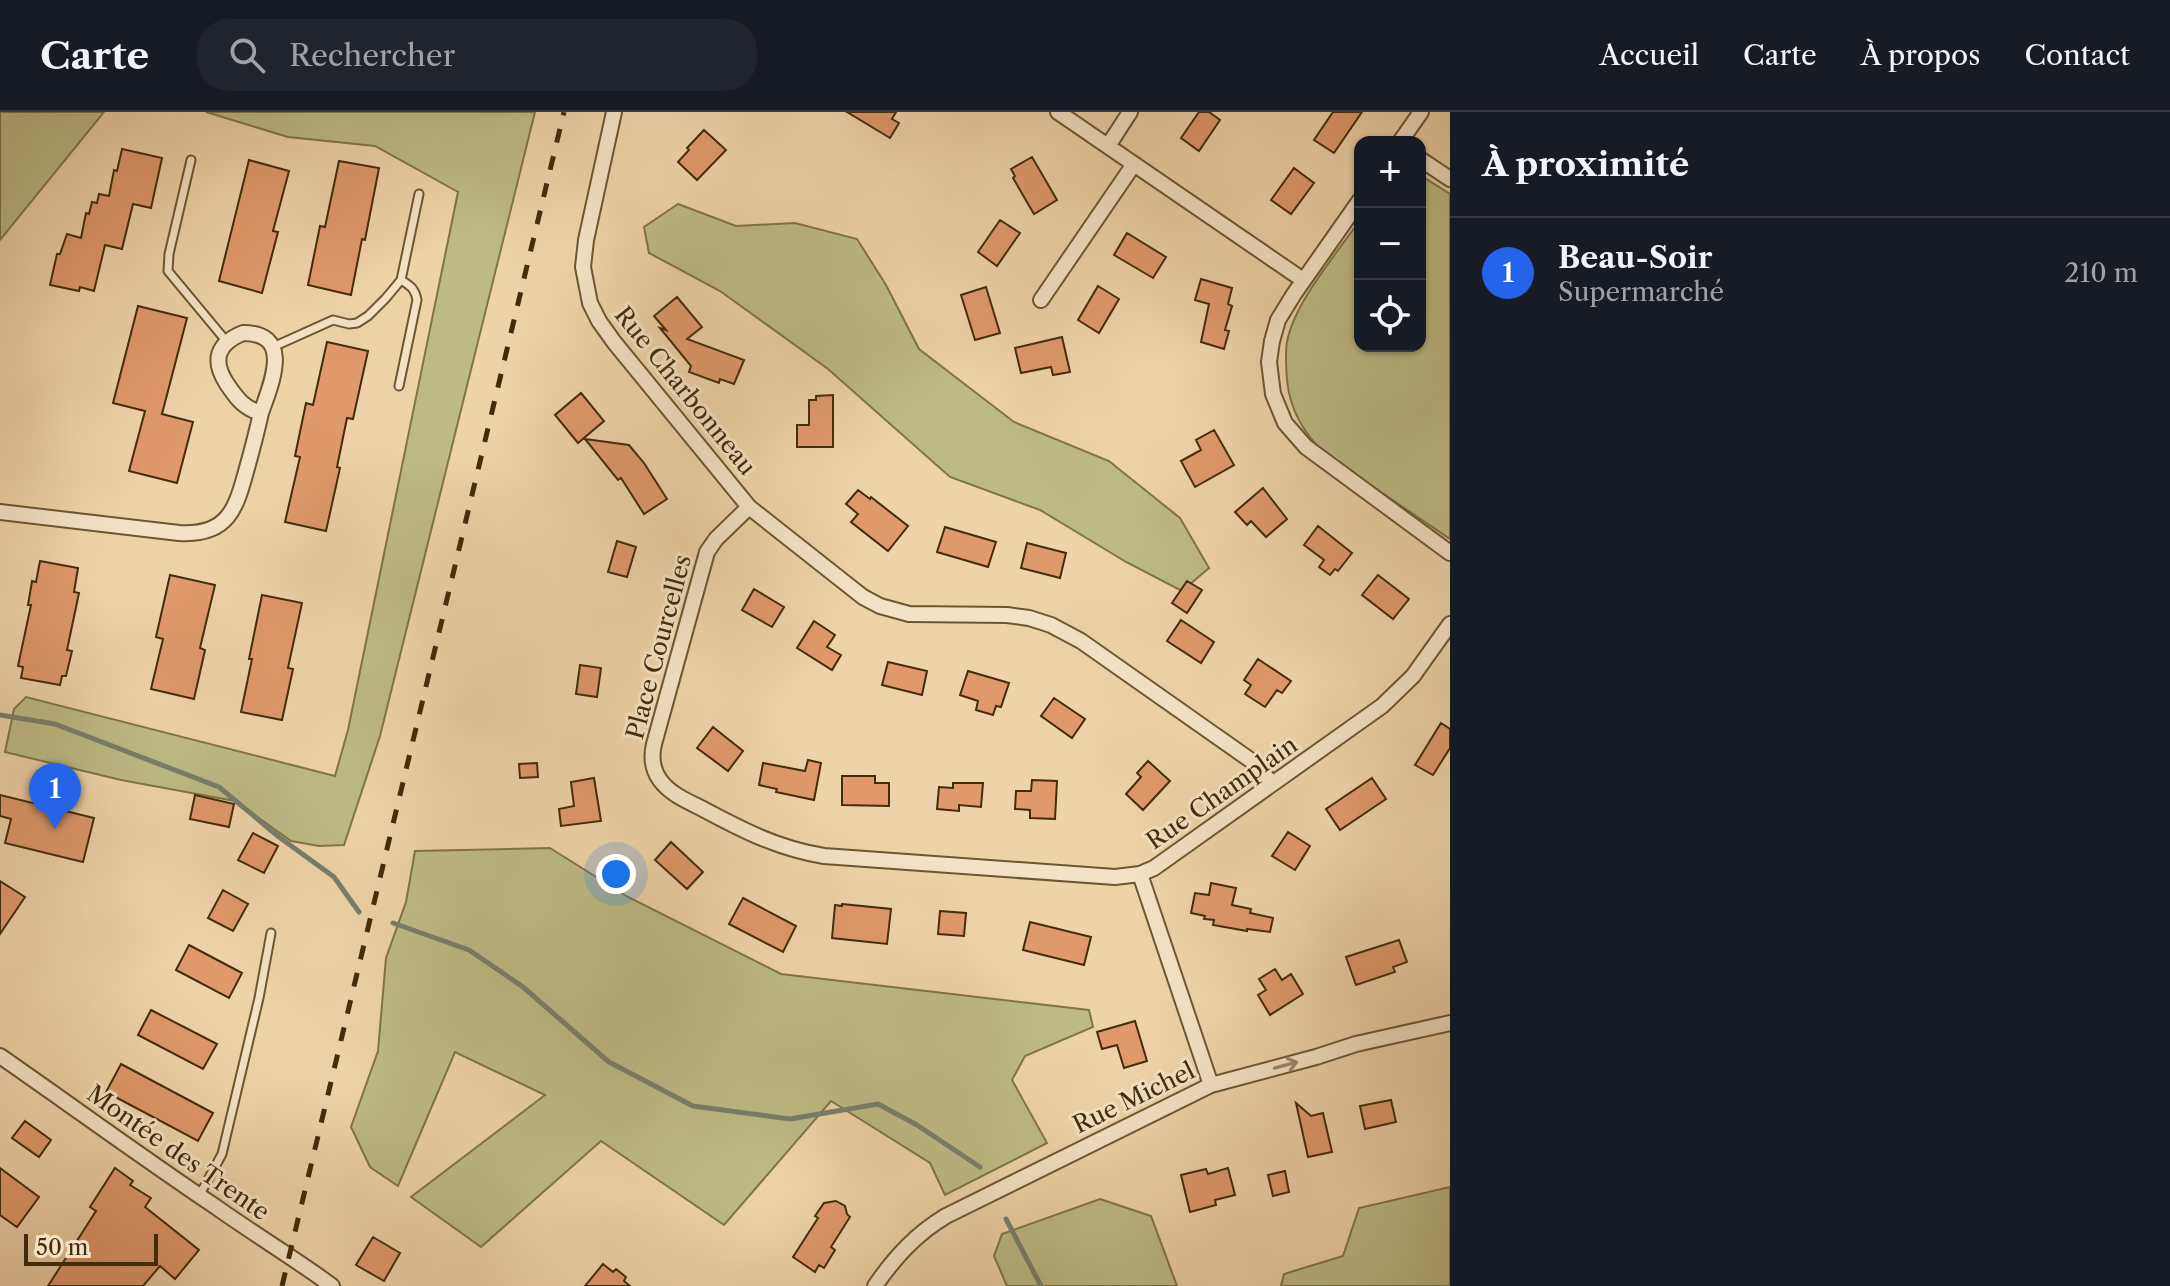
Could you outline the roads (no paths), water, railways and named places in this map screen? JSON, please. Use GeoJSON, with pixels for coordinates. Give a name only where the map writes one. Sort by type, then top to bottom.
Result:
{"type":"FeatureCollection","features":[{"type":"Feature","properties":{"kind":"street","name":"Rue Charbonneau"},"geometry":{"type":"LineString","coordinates":[[614,112],[586,240],[584,276],[590,303],[614,342],[749,507]]}},
{"type":"Feature","properties":{"kind":"street"},"geometry":{"type":"LineString","coordinates":[[1058,112],[1303,280]]}},
{"type":"Feature","properties":{"kind":"street"},"geometry":{"type":"LineString","coordinates":[[1108,146],[1130,112]]}},
{"type":"Feature","properties":{"kind":"street"},"geometry":{"type":"LineString","coordinates":[[1404,136],[1421,112]]}},
{"type":"Feature","properties":{"kind":"street"},"geometry":{"type":"LineString","coordinates":[[1426,163],[1450,179]]}},
{"type":"Feature","properties":{"kind":"street"},"geometry":{"type":"LineString","coordinates":[[1041,300],[1134,164]]}},
{"type":"Feature","properties":{"kind":"street"},"geometry":{"type":"LineString","coordinates":[[1354,208],[1278,320],[1270,351],[1271,383],[1276,403],[1285,423],[1314,454],[1450,553]]}},
{"type":"Feature","properties":{"kind":"street"},"geometry":{"type":"LineString","coordinates":[[0,512],[179,533],[206,532],[217,527],[233,511],[276,365],[273,347],[261,336],[243,333],[227,342],[218,356],[220,373],[241,403],[261,413]]}},
{"type":"Feature","properties":{"kind":"street"},"geometry":{"type":"LineString","coordinates":[[749,507],[855,591],[880,606],[909,614],[1018,616],[1062,630],[1256,764],[1272,784]]}},
{"type":"Feature","properties":{"kind":"street","name":"Place Courcelles"},"geometry":{"type":"LineString","coordinates":[[749,507],[712,543],[705,557],[652,751],[655,771],[667,788],[754,836],[810,854],[1115,877],[1140,874]]}},
{"type":"Feature","properties":{"kind":"street","name":"Rue Champlain"},"geometry":{"type":"LineString","coordinates":[[1211,1085],[1140,874],[1154,868],[1393,696],[1413,676],[1450,624]]}},
{"type":"Feature","properties":{"kind":"street","name":"Rue Michel"},"geometry":{"type":"LineString","coordinates":[[875,1286],[914,1238],[946,1216],[1211,1085],[1356,1044],[1450,1023]]}},
{"type":"Feature","properties":{"kind":"street","name":"Montée des Trente"},"geometry":{"type":"LineString","coordinates":[[0,1056],[332,1286]]}},
{"type":"Feature","properties":{"kind":"lane"},"geometry":{"type":"LineString","coordinates":[[191,160],[169,254],[168,271],[227,342]]}},
{"type":"Feature","properties":{"kind":"lane"},"geometry":{"type":"LineString","coordinates":[[273,347],[333,320],[349,324],[368,316],[401,280],[419,194]]}},
{"type":"Feature","properties":{"kind":"lane"},"geometry":{"type":"LineString","coordinates":[[399,386],[417,300],[416,292],[401,280]]}},
{"type":"Feature","properties":{"kind":"lane"},"geometry":{"type":"LineString","coordinates":[[199,1196],[222,1154],[271,933]]}},
{"type":"Feature","properties":{"kind":"waterway"},"geometry":{"type":"LineString","coordinates":[[0,715],[55,724],[219,787],[334,877],[359,912]]}},
{"type":"Feature","properties":{"kind":"waterway"},"geometry":{"type":"LineString","coordinates":[[393,923],[469,950],[523,987],[609,1062],[693,1106],[790,1119],[878,1104],[917,1125],[980,1167]]}},
{"type":"Feature","properties":{"kind":"waterway"},"geometry":{"type":"LineString","coordinates":[[1006,1219],[1041,1286]]}},
{"type":"Feature","properties":{"kind":"railway"},"geometry":{"type":"LineString","coordinates":[[282,1286],[564,112]]}},
{"type":"Feature","properties":{"kind":"place","name":"Beau-Soir"},"geometry":{"type":"Point","coordinates":[55,829]}}]}
